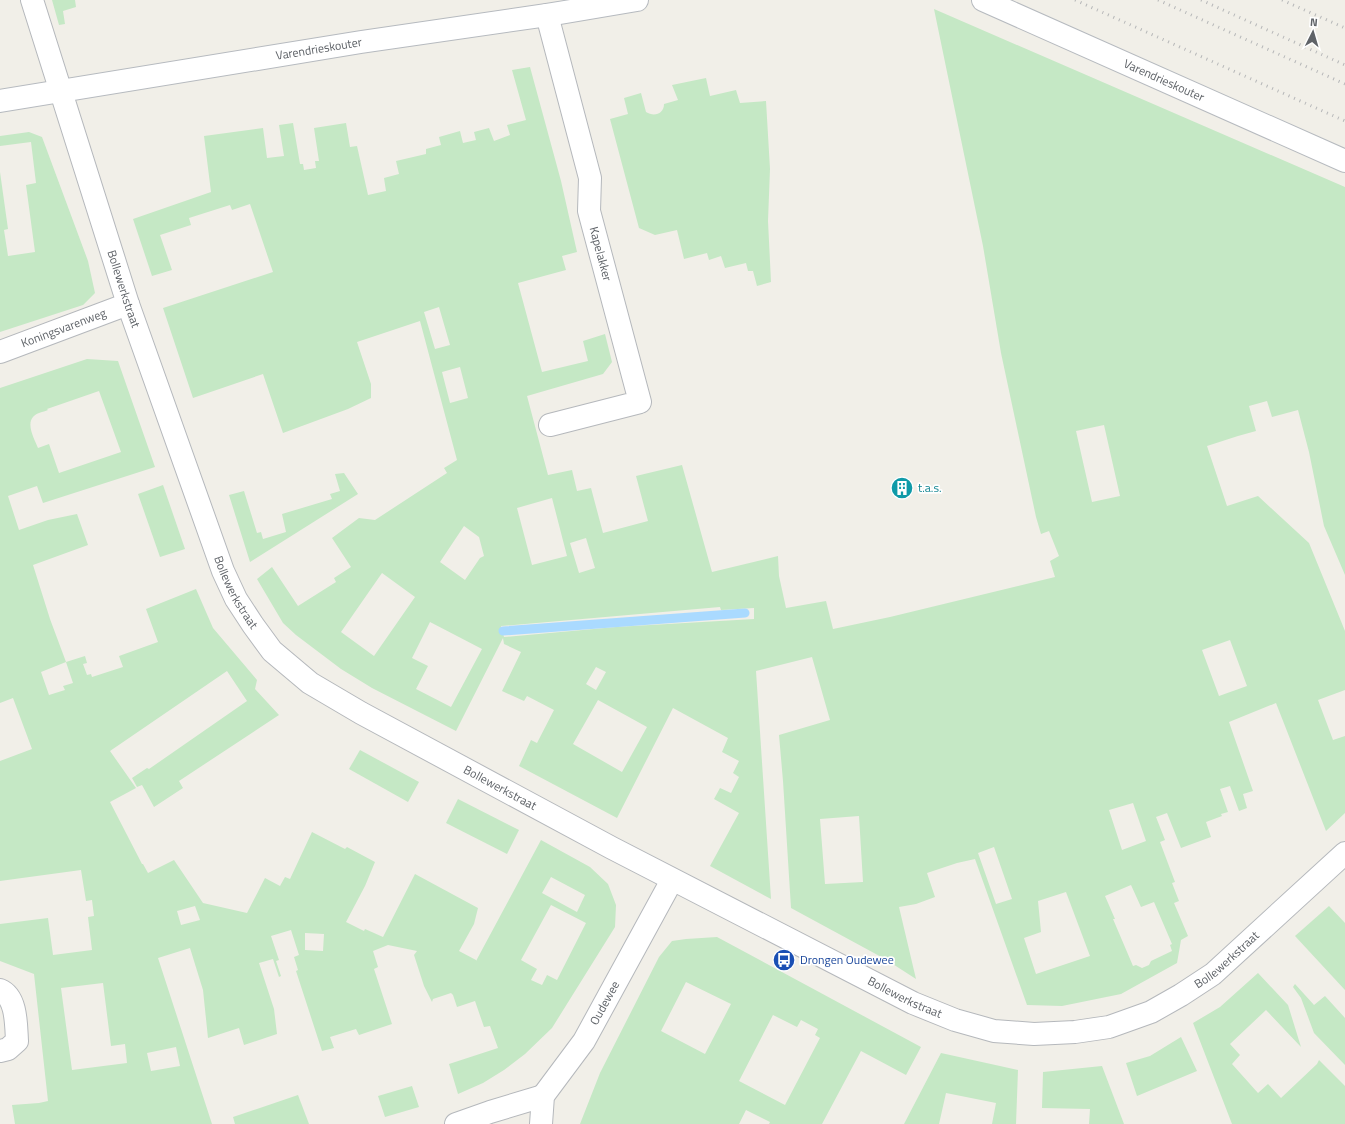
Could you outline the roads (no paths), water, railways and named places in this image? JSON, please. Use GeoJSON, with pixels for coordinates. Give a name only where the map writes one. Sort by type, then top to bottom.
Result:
{"type":"FeatureCollection","features":[{"type":"Feature","properties":{"kind":"street","name":"Bollewerkstraat"},"geometry":{"type":"LineString","coordinates":[[32,0],[128,304],[223,571],[236,599],[272,651],[310,683],[360,714],[672,880],[919,1006],[955,1020],[994,1030],[1034,1034],[1075,1032],[1109,1027],[1151,1012],[1213,974],[1345,853]]}},
{"type":"Feature","properties":{"kind":"street","name":"Varendrieskouter"},"geometry":{"type":"LineString","coordinates":[[0,101],[361,42],[547,15],[637,0]]}},
{"type":"Feature","properties":{"kind":"street","name":"Varendrieskouter"},"geometry":{"type":"LineString","coordinates":[[983,0],[1345,162]]}},
{"type":"Feature","properties":{"kind":"street","name":"Kapelakker"},"geometry":{"type":"LineString","coordinates":[[547,15],[590,178],[589,211],[640,402],[550,425]]}},
{"type":"Feature","properties":{"kind":"street","name":"Koningsvarenweg"},"geometry":{"type":"LineString","coordinates":[[0,352],[128,304]]}},
{"type":"Feature","properties":{"kind":"street","name":"Oudewee"},"geometry":{"type":"LineString","coordinates":[[543,1096],[584,1041],[672,880]]}},
{"type":"Feature","properties":{"kind":"street"},"geometry":{"type":"LineString","coordinates":[[0,990],[6,992],[14,1008],[17,1041],[8,1049],[0,1051]]}},
{"type":"Feature","properties":{"kind":"street"},"geometry":{"type":"LineString","coordinates":[[456,1124],[543,1096],[541,1124]]}},
{"type":"Feature","properties":{"kind":"waterway"},"geometry":{"type":"LineString","coordinates":[[503,631],[745,613]]}},
{"type":"Feature","properties":{"kind":"railway"},"geometry":{"type":"LineString","coordinates":[[1075,0],[1345,121]]}},
{"type":"Feature","properties":{"kind":"railway"},"geometry":{"type":"LineString","coordinates":[[1158,0],[1345,84]]}},
{"type":"Feature","properties":{"kind":"railway"},"geometry":{"type":"LineString","coordinates":[[1201,0],[1345,65]]}},
{"type":"Feature","properties":{"kind":"railway"},"geometry":{"type":"LineString","coordinates":[[1282,0],[1345,28]]}},
{"type":"Feature","properties":{"kind":"place","name":"t.a.s."},"geometry":{"type":"Point","coordinates":[902,488]}},
{"type":"Feature","properties":{"kind":"place","name":"Drongen Oudewee"},"geometry":{"type":"Point","coordinates":[784,960]}}]}
